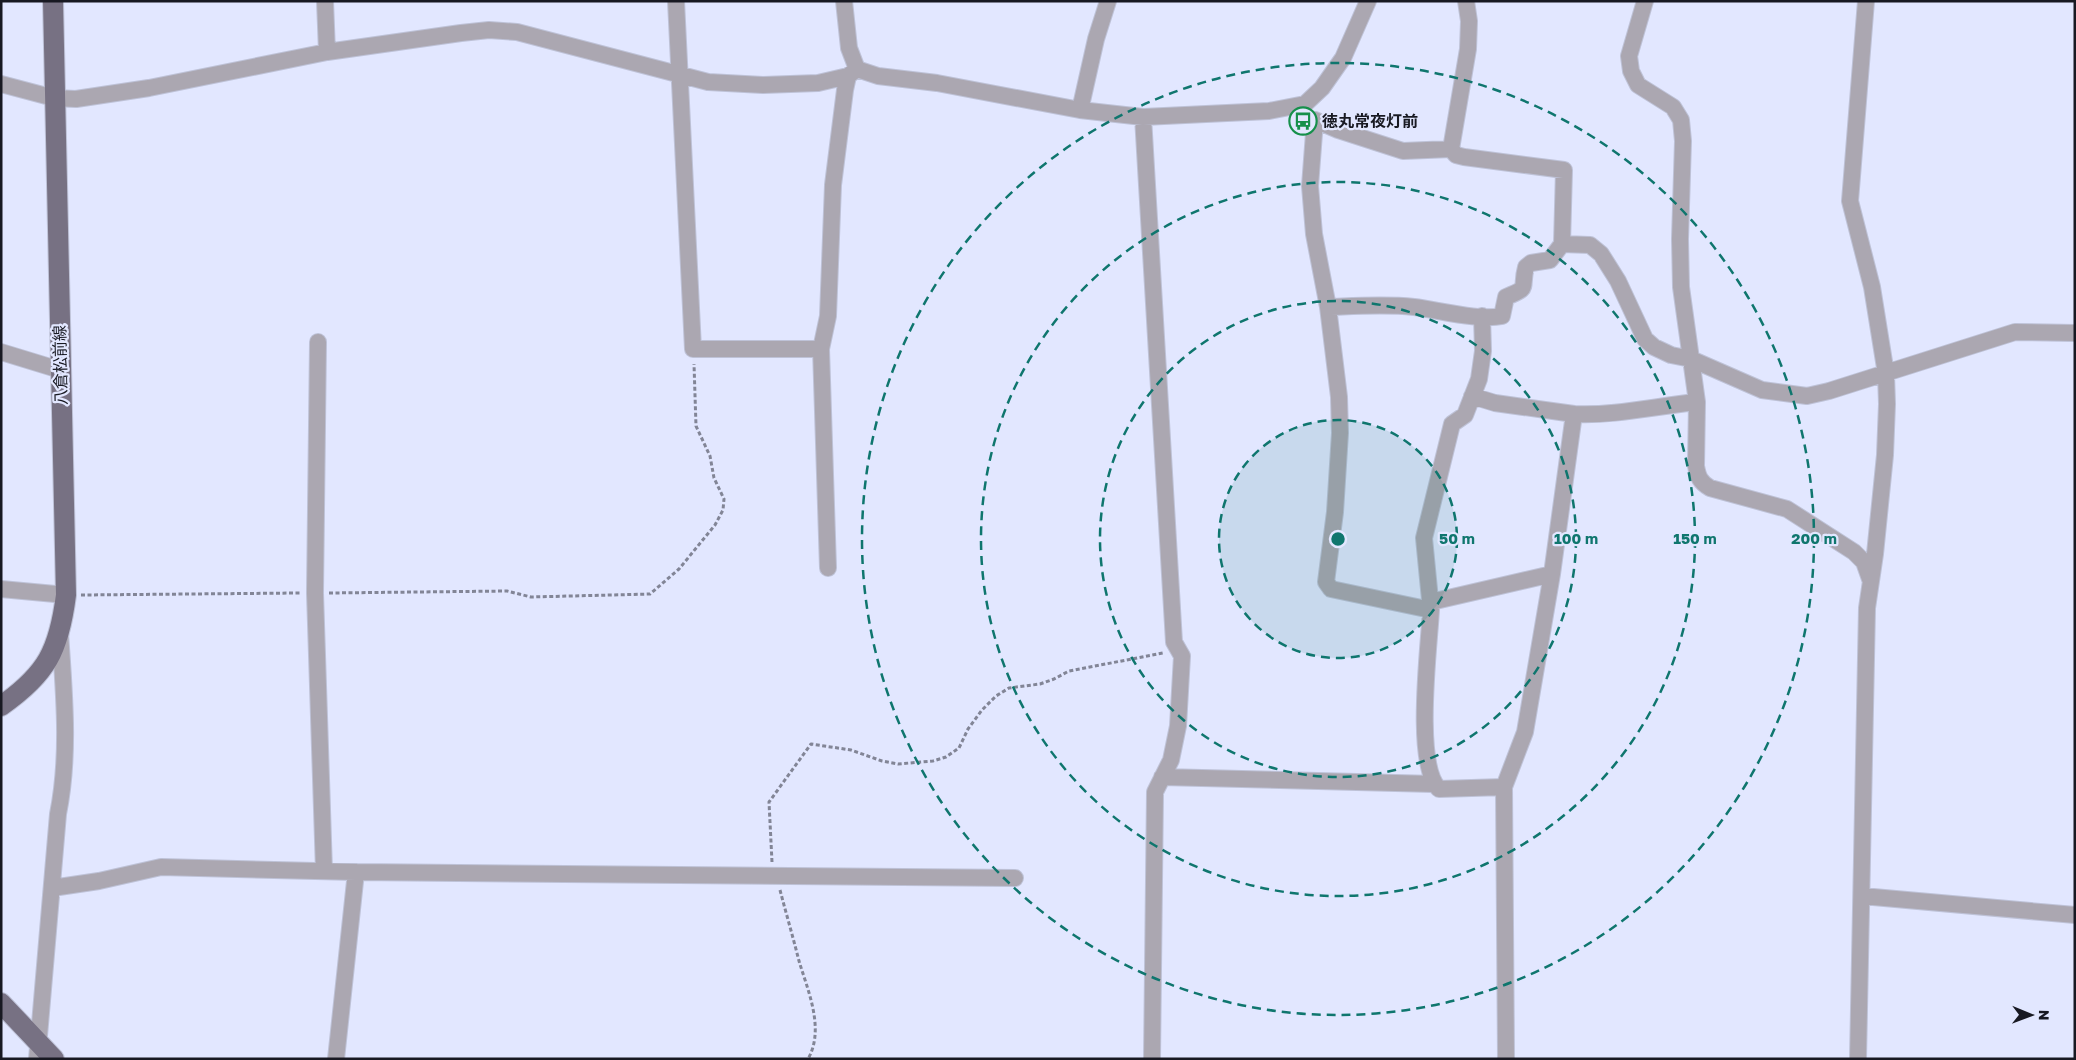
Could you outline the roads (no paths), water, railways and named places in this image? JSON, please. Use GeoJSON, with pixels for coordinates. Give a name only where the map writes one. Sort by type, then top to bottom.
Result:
{"type":"FeatureCollection","features":[{"type":"Feature","properties":{"kind":"main road","name":"八倉松前線"},"geometry":{"type":"LineString","coordinates":[[1,706],[32,682],[42,670],[60,633],[66,595],[53,1]]}},
{"type":"Feature","properties":{"kind":"main road"},"geometry":{"type":"LineString","coordinates":[[1,1003],[37,1051],[54,1059]]}},
{"type":"Feature","properties":{"kind":"street"},"geometry":{"type":"LineString","coordinates":[[325,1],[327,52]]}},
{"type":"Feature","properties":{"kind":"street"},"geometry":{"type":"LineString","coordinates":[[676,1],[693,348],[821,349]]}},
{"type":"Feature","properties":{"kind":"street"},"geometry":{"type":"LineString","coordinates":[[828,568],[821,349],[828,316],[834,185],[853,72],[844,1]]}},
{"type":"Feature","properties":{"kind":"street"},"geometry":{"type":"LineString","coordinates":[[1080,110],[1096,39],[1108,1]]}},
{"type":"Feature","properties":{"kind":"street"},"geometry":{"type":"LineString","coordinates":[[1,84],[54,98],[76,99],[149,88],[327,52],[489,30],[517,32],[708,82],[763,85],[818,83],[853,72],[937,83],[1080,110],[1143,117],[1269,111],[1305,104],[1322,88],[1343,58],[1368,1]]}},
{"type":"Feature","properties":{"kind":"street"},"geometry":{"type":"LineString","coordinates":[[1328,307],[1372,305],[1413,307],[1482,316],[1502,316],[1506,297],[1521,292],[1524,288],[1526,267],[1531,263],[1550,260],[1562,244],[1564,170],[1464,157],[1456,155],[1451,149],[1468,49],[1469,21],[1466,1]]}},
{"type":"Feature","properties":{"kind":"street"},"geometry":{"type":"LineString","coordinates":[[1644,1],[1629,56],[1631,71],[1638,85],[1673,107],[1681,120],[1683,141],[1680,239],[1681,287],[1697,402],[1697,476],[1701,483],[1710,488],[1787,509],[1854,552],[1864,562],[1871,581]]}},
{"type":"Feature","properties":{"kind":"street"},"geometry":{"type":"LineString","coordinates":[[1858,1059],[1867,608],[1885,455],[1887,404],[1886,374],[1872,287],[1850,201],[1866,1]]}},
{"type":"Feature","properties":{"kind":"street"},"geometry":{"type":"LineString","coordinates":[[1305,104],[1315,120],[1338,130],[1403,151],[1451,149]]}},
{"type":"Feature","properties":{"kind":"street"},"geometry":{"type":"LineString","coordinates":[[1143,117],[1174,642],[1182,656],[1178,726],[1171,760],[1155,792],[1152,1059]]}},
{"type":"Feature","properties":{"kind":"street"},"geometry":{"type":"LineString","coordinates":[[1315,120],[1310,186],[1314,234],[1328,307],[1339,397],[1340,432],[1335,512],[1326,582],[1332,590],[1431,606],[1552,574]]}},
{"type":"Feature","properties":{"kind":"street"},"geometry":{"type":"LineString","coordinates":[[1562,244],[1590,245],[1602,254],[1618,281],[1645,339],[1654,347],[1671,355],[1691,359],[1762,390],[1807,396],[1886,374],[2015,332],[2075,333]]}},
{"type":"Feature","properties":{"kind":"street"},"geometry":{"type":"LineString","coordinates":[[1482,316],[1483,351],[1479,379],[1465,415],[1452,424],[1424,538],[1431,606],[1425,724],[1426,745],[1434,784],[1439,789],[1504,787]]}},
{"type":"Feature","properties":{"kind":"street"},"geometry":{"type":"LineString","coordinates":[[318,342],[315,593],[324,871]]}},
{"type":"Feature","properties":{"kind":"street"},"geometry":{"type":"LineString","coordinates":[[1,352],[60,370]]}},
{"type":"Feature","properties":{"kind":"street"},"geometry":{"type":"LineString","coordinates":[[1472,396],[1495,403],[1574,414],[1632,412],[1652,406],[1697,402]]}},
{"type":"Feature","properties":{"kind":"street"},"geometry":{"type":"LineString","coordinates":[[1506,1059],[1504,787],[1524,732],[1552,574],[1574,414]]}},
{"type":"Feature","properties":{"kind":"street"},"geometry":{"type":"LineString","coordinates":[[1,590],[66,595]]}},
{"type":"Feature","properties":{"kind":"street"},"geometry":{"type":"LineString","coordinates":[[37,1051],[64,756],[64,691],[60,633]]}},
{"type":"Feature","properties":{"kind":"street"},"geometry":{"type":"LineString","coordinates":[[1162,777],[1434,784]]}},
{"type":"Feature","properties":{"kind":"street"},"geometry":{"type":"LineString","coordinates":[[52,888],[99,881],[161,867],[356,872],[1015,878]]}},
{"type":"Feature","properties":{"kind":"street"},"geometry":{"type":"LineString","coordinates":[[336,1059],[356,872]]}},
{"type":"Feature","properties":{"kind":"street"},"geometry":{"type":"LineString","coordinates":[[1862,896],[2075,915]]}},
{"type":"Feature","properties":{"kind":"place","name":"徳丸常夜灯前"},"geometry":{"type":"Point","coordinates":[1303,121]}}]}
